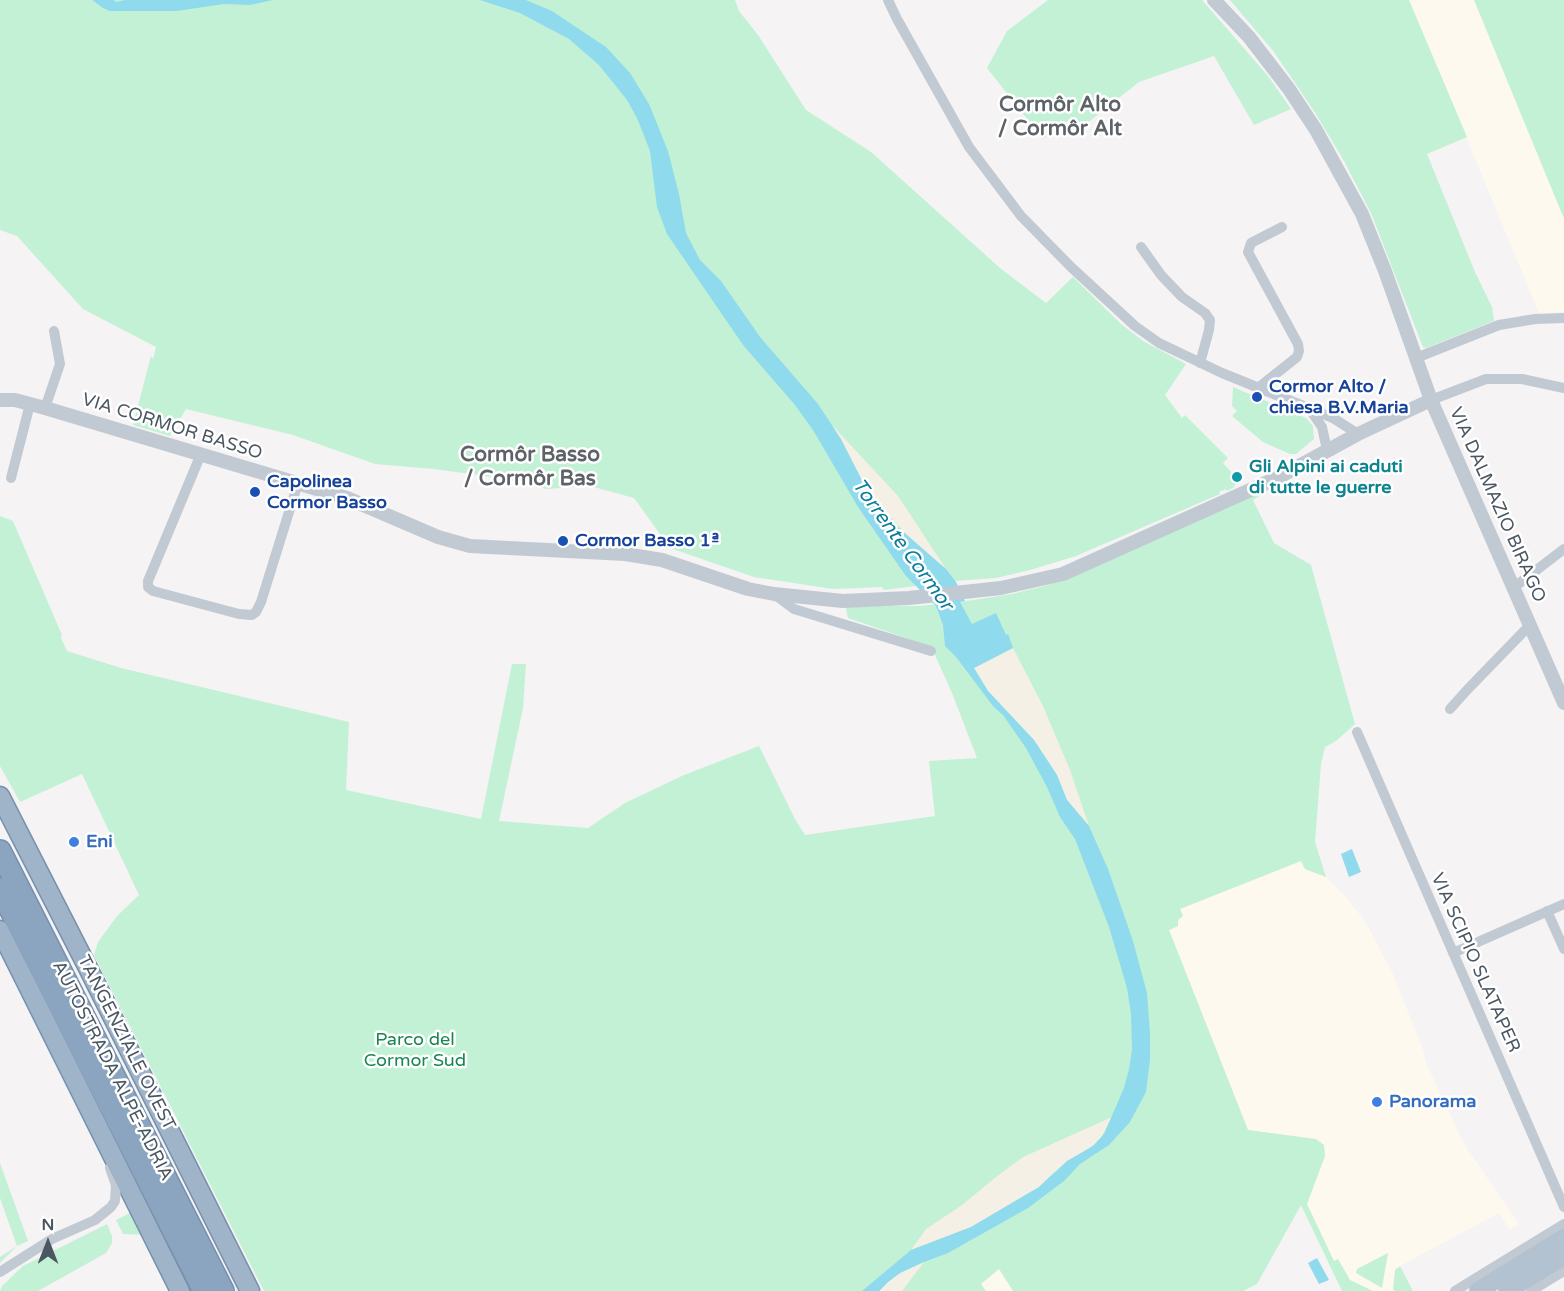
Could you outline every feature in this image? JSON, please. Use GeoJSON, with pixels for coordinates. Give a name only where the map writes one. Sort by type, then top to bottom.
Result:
{"type":"FeatureCollection","features":[{"type":"Feature","properties":{"kind":"highway","name":"TANGENZIALE OVEST"},"geometry":{"type":"LineString","coordinates":[[0,796],[249,1291]]}},
{"type":"Feature","properties":{"kind":"highway","name":"AUTOSTRADA ALPE-ADRIA"},"geometry":{"type":"LineString","coordinates":[[0,851],[224,1291]]}},
{"type":"Feature","properties":{"kind":"highway","name":"AUTOSTRADA ALPE-ADRIA"},"geometry":{"type":"LineString","coordinates":[[0,889],[204,1291]]}},
{"type":"Feature","properties":{"kind":"highway"},"geometry":{"type":"LineString","coordinates":[[0,930],[180,1291]]}},
{"type":"Feature","properties":{"kind":"main road"},"geometry":{"type":"LineString","coordinates":[[1478,1291],[1564,1238]]}},
{"type":"Feature","properties":{"kind":"main road"},"geometry":{"type":"LineString","coordinates":[[1507,1291],[1564,1256]]}},
{"type":"Feature","properties":{"kind":"street"},"geometry":{"type":"LineString","coordinates":[[888,0],[969,147],[1026,222],[1071,267],[1135,326],[1159,343],[1200,363],[1333,418],[1358,434]]}},
{"type":"Feature","properties":{"kind":"street","name":"VIA DALMAZIO BIRAGO"},"geometry":{"type":"LineString","coordinates":[[1214,0],[1271,65],[1316,130],[1339,169],[1374,242],[1431,400],[1564,704]]}},
{"type":"Feature","properties":{"kind":"street"},"geometry":{"type":"LineString","coordinates":[[1258,388],[1297,357],[1299,351],[1298,344],[1248,252],[1251,243],[1282,227]]}},
{"type":"Feature","properties":{"kind":"street"},"geometry":{"type":"LineString","coordinates":[[1142,247],[1161,275],[1182,297],[1205,313],[1210,320],[1200,363]]}},
{"type":"Feature","properties":{"kind":"street"},"geometry":{"type":"LineString","coordinates":[[1416,358],[1499,325],[1535,319],[1564,318]]}},
{"type":"Feature","properties":{"kind":"street"},"geometry":{"type":"LineString","coordinates":[[45,408],[60,364],[54,331]]}},
{"type":"Feature","properties":{"kind":"street"},"geometry":{"type":"LineString","coordinates":[[1431,400],[1486,379],[1522,379],[1564,388]]}},
{"type":"Feature","properties":{"kind":"street","name":"VIA CORMOR BASSO"},"geometry":{"type":"LineString","coordinates":[[0,400],[15,400],[45,408],[347,498],[438,537],[470,546],[625,554],[662,560],[748,590],[843,601],[1001,588],[1045,580],[1079,568],[1277,478],[1358,434],[1431,400]]}},
{"type":"Feature","properties":{"kind":"street"},"geometry":{"type":"LineString","coordinates":[[11,477],[30,404]]}},
{"type":"Feature","properties":{"kind":"street"},"geometry":{"type":"LineString","coordinates":[[1311,410],[1322,427],[1327,450]]}},
{"type":"Feature","properties":{"kind":"street"},"geometry":{"type":"LineString","coordinates":[[201,454],[148,581],[148,587],[153,591],[239,614],[252,615],[261,602],[298,483]]}},
{"type":"Feature","properties":{"kind":"street"},"geometry":{"type":"LineString","coordinates":[[1513,588],[1564,549]]}},
{"type":"Feature","properties":{"kind":"street","name":"VIA CORMOR BASSO"},"geometry":{"type":"LineString","coordinates":[[774,594],[794,609],[931,651]]}},
{"type":"Feature","properties":{"kind":"street","name":"VIA DALMAZIO BIRAGO"},"geometry":{"type":"LineString","coordinates":[[1450,709],[1530,625]]}},
{"type":"Feature","properties":{"kind":"street","name":"VIA SCIPIO SLATAPER"},"geometry":{"type":"LineString","coordinates":[[1357,732],[1564,1207]]}},
{"type":"Feature","properties":{"kind":"street"},"geometry":{"type":"LineString","coordinates":[[1453,953],[1564,904]]}},
{"type":"Feature","properties":{"kind":"street"},"geometry":{"type":"LineString","coordinates":[[1547,911],[1564,949]]}},
{"type":"Feature","properties":{"kind":"street"},"geometry":{"type":"LineString","coordinates":[[0,1272],[52,1239],[94,1220],[111,1208],[115,1201],[116,1185],[101,1136]]}},
{"type":"Feature","properties":{"kind":"street"},"geometry":{"type":"LineString","coordinates":[[1455,1291],[1564,1224]]}},
{"type":"Feature","properties":{"kind":"street"},"geometry":{"type":"LineString","coordinates":[[1531,1291],[1564,1271]]}},
{"type":"Feature","properties":{"kind":"shaded area"},"geometry":{"type":"Polygon","coordinates":[[[1409,0],[1474,0],[1564,218],[1564,312],[1539,313],[1409,0]]]}},
{"type":"Feature","properties":{"kind":"shaded area"},"geometry":{"type":"Polygon","coordinates":[[[1301,861],[1305,869],[1326,877],[1365,921],[1393,974],[1427,1065],[1464,1144],[1519,1224],[1510,1230],[1499,1213],[1400,1266],[1413,1291],[1348,1291],[1307,1204],[1325,1156],[1324,1145],[1316,1139],[1248,1130],[1169,929],[1178,925],[1180,909],[1301,861]]]}},
{"type":"Feature","properties":{"kind":"shaded area"},"geometry":{"type":"Polygon","coordinates":[[[999,1268],[1013,1291],[973,1291],[999,1268]]]}},
{"type":"Feature","properties":{"kind":"green space"},"geometry":{"type":"Polygon","coordinates":[[[0,0],[735,0],[739,11],[758,35],[806,110],[871,152],[1000,268],[1046,303],[1073,277],[1121,324],[1143,341],[1186,364],[1165,395],[1182,418],[1185,415],[1228,458],[1223,463],[1232,473],[1236,483],[1227,491],[1226,489],[1219,492],[1220,494],[1076,556],[1030,570],[996,578],[884,590],[882,587],[833,589],[754,577],[670,548],[634,498],[590,486],[546,489],[507,479],[375,464],[293,435],[186,409],[170,436],[133,425],[151,356],[153,359],[156,347],[83,309],[17,236],[0,230],[0,0]]]}},
{"type":"Feature","properties":{"kind":"green space"},"geometry":{"type":"Polygon","coordinates":[[[1048,0],[1202,0],[1268,76],[1291,109],[1254,125],[1214,56],[1139,82],[1077,131],[1068,121],[1043,139],[987,68],[1007,31],[1048,0]]]}},
{"type":"Feature","properties":{"kind":"green space"},"geometry":{"type":"Polygon","coordinates":[[[1230,0],[1409,0],[1467,137],[1427,154],[1475,272],[1492,307],[1494,321],[1426,348],[1423,347],[1371,213],[1344,161],[1316,114],[1274,52],[1230,0]]]}},
{"type":"Feature","properties":{"kind":"green space"},"geometry":{"type":"Polygon","coordinates":[[[1474,0],[1564,0],[1564,218],[1560,209],[1474,0]]]}},
{"type":"Feature","properties":{"kind":"green space"},"geometry":{"type":"Polygon","coordinates":[[[1233,387],[1306,418],[1313,426],[1314,439],[1296,454],[1290,454],[1263,442],[1232,416],[1237,411],[1232,406],[1233,387]]]}},
{"type":"Feature","properties":{"kind":"green space","name":"Parco del Cormor Sud"},"geometry":{"type":"Polygon","coordinates":[[[1280,482],[1253,500],[1274,543],[1311,565],[1355,724],[1336,741],[1325,747],[1321,764],[1315,842],[1326,877],[1305,869],[1301,861],[1180,909],[1183,916],[1178,920],[1178,926],[1169,930],[1248,1130],[1316,1139],[1324,1145],[1325,1156],[1307,1204],[1334,1261],[1338,1259],[1350,1280],[1373,1291],[1342,1291],[1301,1205],[1257,1284],[1243,1291],[1013,1291],[999,1269],[981,1284],[986,1291],[264,1291],[94,955],[98,942],[117,916],[139,895],[82,774],[20,802],[0,766],[0,516],[13,521],[67,651],[121,668],[349,722],[346,790],[481,819],[512,664],[526,664],[523,708],[499,821],[588,828],[625,803],[684,775],[759,746],[805,835],[935,816],[929,761],[977,758],[952,693],[934,653],[910,642],[909,639],[848,618],[846,609],[848,606],[919,606],[960,602],[1012,594],[1044,586],[1280,482]]]}},
{"type":"Feature","properties":{"kind":"green space"},"geometry":{"type":"Polygon","coordinates":[[[0,1163],[28,1241],[17,1246],[0,1198],[0,1163]]]}},
{"type":"Feature","properties":{"kind":"green space"},"geometry":{"type":"Polygon","coordinates":[[[130,1213],[136,1216],[145,1235],[123,1234],[116,1220],[130,1213]]]}},
{"type":"Feature","properties":{"kind":"green space"},"geometry":{"type":"Polygon","coordinates":[[[107,1224],[112,1243],[106,1253],[38,1291],[0,1291],[2,1286],[23,1266],[107,1224]]]}},
{"type":"Feature","properties":{"kind":"green space"},"geometry":{"type":"Polygon","coordinates":[[[17,1246],[0,1263],[0,1257],[17,1246]]]}},
{"type":"Feature","properties":{"kind":"green space"},"geometry":{"type":"Polygon","coordinates":[[[1388,1253],[1382,1288],[1356,1273],[1357,1269],[1388,1253]]]}},
{"type":"Feature","properties":{"kind":"green space"},"geometry":{"type":"Polygon","coordinates":[[[1400,1266],[1413,1291],[1393,1289],[1395,1270],[1400,1266]]]}},
{"type":"Feature","properties":{"kind":"sand"},"geometry":{"type":"Polygon","coordinates":[[[832,425],[898,496],[946,569],[914,543],[868,492],[832,425]]]}},
{"type":"Feature","properties":{"kind":"sand"},"geometry":{"type":"Polygon","coordinates":[[[1013,648],[1043,706],[1070,770],[1089,826],[1067,800],[1057,775],[1034,740],[988,691],[974,668],[1013,648]]]}},
{"type":"Feature","properties":{"kind":"sand"},"geometry":{"type":"Polygon","coordinates":[[[1112,1117],[1099,1141],[1052,1174],[1039,1187],[971,1227],[911,1250],[926,1229],[962,1205],[1023,1157],[1112,1117]]]}},
{"type":"Feature","properties":{"kind":"sand"},"geometry":{"type":"Polygon","coordinates":[[[924,1262],[902,1291],[879,1291],[900,1273],[924,1262]]]}},
{"type":"Feature","properties":{"kind":"water"},"geometry":{"type":"Polygon","coordinates":[[[92,0],[117,2],[125,0],[273,0],[250,5],[224,4],[177,11],[110,11],[92,0]]]}},
{"type":"Feature","properties":{"kind":"water","name":"Torrente Cormor"},"geometry":{"type":"Polygon","coordinates":[[[480,0],[526,0],[552,11],[606,47],[630,73],[649,104],[668,151],[686,233],[700,260],[721,281],[760,337],[818,404],[841,439],[868,492],[899,528],[946,569],[956,582],[965,601],[960,602],[972,624],[996,613],[1013,648],[974,668],[988,691],[1034,740],[1057,775],[1067,800],[1089,826],[1108,869],[1133,941],[1147,993],[1150,1060],[1146,1092],[1130,1122],[1109,1145],[1080,1164],[1064,1181],[1028,1208],[948,1253],[900,1273],[879,1291],[862,1291],[911,1250],[971,1227],[1039,1187],[1067,1161],[1093,1146],[1104,1134],[1124,1088],[1132,1049],[1131,1014],[1127,988],[1109,927],[1075,839],[1060,817],[1026,748],[1003,715],[993,706],[945,646],[943,625],[936,606],[906,576],[858,507],[813,430],[795,405],[743,345],[667,234],[657,207],[650,151],[627,100],[599,65],[569,39],[520,13],[480,0]]]}},
{"type":"Feature","properties":{"kind":"water"},"geometry":{"type":"Polygon","coordinates":[[[1352,849],[1361,872],[1349,877],[1341,854],[1352,849]]]}},
{"type":"Feature","properties":{"kind":"water"},"geometry":{"type":"Polygon","coordinates":[[[1317,1258],[1329,1280],[1319,1284],[1308,1263],[1317,1258]]]}},
{"type":"Feature","properties":{"kind":"place","name":"Cormor Alto / chiesa B.V.Maria"},"geometry":{"type":"Point","coordinates":[1257,397]}},
{"type":"Feature","properties":{"kind":"place","name":"Gli Alpini ai caduti di tutte le guerre"},"geometry":{"type":"Point","coordinates":[1237,477]}},
{"type":"Feature","properties":{"kind":"place","name":"Capolinea Cormor Basso"},"geometry":{"type":"Point","coordinates":[255,492]}},
{"type":"Feature","properties":{"kind":"place","name":"Cormor Basso 1ª"},"geometry":{"type":"Point","coordinates":[563,541]}},
{"type":"Feature","properties":{"kind":"place","name":"Eni"},"geometry":{"type":"Point","coordinates":[74,842]}},
{"type":"Feature","properties":{"kind":"place","name":"Panorama"},"geometry":{"type":"Point","coordinates":[1377,1102]}},
{"type":"Feature","properties":{"kind":"district","name":"Cormôr Alto / Cormôr Alt"},"geometry":{"type":"Point","coordinates":[1060,117]}},
{"type":"Feature","properties":{"kind":"district","name":"Cormôr Basso / Cormôr Bas"},"geometry":{"type":"Point","coordinates":[530,467]}}]}
